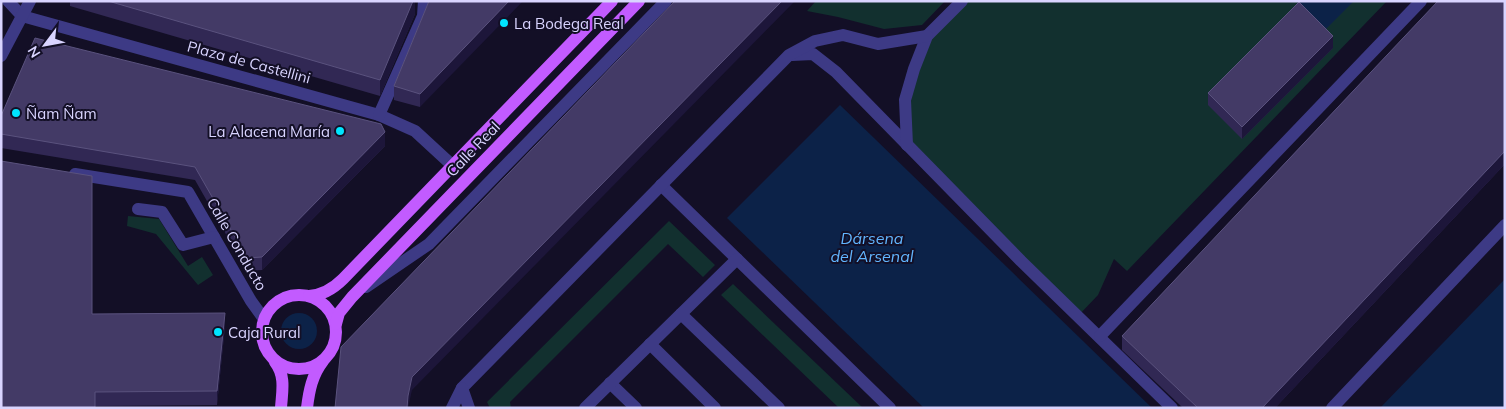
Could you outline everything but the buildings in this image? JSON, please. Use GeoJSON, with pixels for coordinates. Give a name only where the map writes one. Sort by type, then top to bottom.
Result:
{"type":"FeatureCollection","features":[{"type":"Feature","properties":{"kind":"main road","name":"Calle Real"},"geometry":{"type":"LineString","coordinates":[[336,324],[342,309],[352,297],[639,1]]}},
{"type":"Feature","properties":{"kind":"main road","name":"Calle Real"},"geometry":{"type":"LineString","coordinates":[[309,296],[324,293],[334,287],[611,2]]}},
{"type":"Feature","properties":{"kind":"main road"},"geometry":{"type":"LineString","coordinates":[[307,408],[308,396],[314,376],[334,344],[336,324],[330,310],[309,296],[294,294],[280,299],[273,305],[264,318],[262,327],[262,341],[268,354],[284,367],[297,370],[313,366],[325,358]]}},
{"type":"Feature","properties":{"kind":"main road"},"geometry":{"type":"LineString","coordinates":[[274,360],[281,370],[281,408]]}},
{"type":"Feature","properties":{"kind":"street"},"geometry":{"type":"LineString","coordinates":[[8,1],[22,16]]}},
{"type":"Feature","properties":{"kind":"street"},"geometry":{"type":"LineString","coordinates":[[1,56],[30,1]]}},
{"type":"Feature","properties":{"kind":"street"},"geometry":{"type":"LineString","coordinates":[[379,114],[423,16],[424,1]]}},
{"type":"Feature","properties":{"kind":"street"},"geometry":{"type":"LineString","coordinates":[[352,297],[429,244],[666,1]]}},
{"type":"Feature","properties":{"kind":"street"},"geometry":{"type":"LineString","coordinates":[[908,145],[905,100],[914,69],[928,36],[962,1]]}},
{"type":"Feature","properties":{"kind":"street"},"geometry":{"type":"LineString","coordinates":[[1100,336],[1421,1]]}},
{"type":"Feature","properties":{"kind":"street","name":"Plaza de Castellini"},"geometry":{"type":"LineString","coordinates":[[22,16],[379,114],[415,131],[453,166]]}},
{"type":"Feature","properties":{"kind":"street"},"geometry":{"type":"LineString","coordinates":[[452,408],[462,388],[789,55],[815,41],[844,35],[878,44],[928,36]]}},
{"type":"Feature","properties":{"kind":"street"},"geometry":{"type":"LineString","coordinates":[[789,55],[813,54],[836,72],[1022,261],[1172,408]]}},
{"type":"Feature","properties":{"kind":"street","name":"Calle Conducto"},"geometry":{"type":"LineString","coordinates":[[60,172],[188,192],[251,301],[264,318]]}},
{"type":"Feature","properties":{"kind":"street"},"geometry":{"type":"LineString","coordinates":[[661,185],[890,408]]}},
{"type":"Feature","properties":{"kind":"street"},"geometry":{"type":"LineString","coordinates":[[138,209],[162,212],[183,245],[214,237]]}},
{"type":"Feature","properties":{"kind":"street"},"geometry":{"type":"LineString","coordinates":[[1332,408],[1505,225]]}},
{"type":"Feature","properties":{"kind":"street"},"geometry":{"type":"LineString","coordinates":[[585,408],[737,259]]}},
{"type":"Feature","properties":{"kind":"street"},"geometry":{"type":"LineString","coordinates":[[681,314],[779,408]]}},
{"type":"Feature","properties":{"kind":"street"},"geometry":{"type":"LineString","coordinates":[[650,344],[715,408]]}},
{"type":"Feature","properties":{"kind":"street"},"geometry":{"type":"LineString","coordinates":[[610,383],[636,408]]}},
{"type":"Feature","properties":{"kind":"street"},"geometry":{"type":"LineString","coordinates":[[462,388],[469,408]]}},
{"type":"Feature","properties":{"kind":"green space"},"geometry":{"type":"Polygon","coordinates":[[[816,1],[945,1],[922,25],[884,29],[807,11],[816,1]]]}},
{"type":"Feature","properties":{"kind":"green space"},"geometry":{"type":"Polygon","coordinates":[[[962,1],[1387,1],[1127,271],[1114,259],[1098,295],[1078,316],[907,145],[914,69],[927,36],[962,1]]]}},
{"type":"Feature","properties":{"kind":"green space"},"geometry":{"type":"Polygon","coordinates":[[[128,216],[159,219],[188,266],[202,257],[213,275],[198,285],[156,234],[127,226],[128,216]]]}},
{"type":"Feature","properties":{"kind":"green space"},"geometry":{"type":"Polygon","coordinates":[[[669,221],[715,265],[703,277],[668,244],[510,402],[511,408],[490,408],[487,402],[669,221]]]}},
{"type":"Feature","properties":{"kind":"green space"},"geometry":{"type":"Polygon","coordinates":[[[733,284],[863,408],[839,408],[721,295],[733,284]]]}},
{"type":"Feature","properties":{"kind":"water"},"geometry":{"type":"Polygon","coordinates":[[[1296,1],[1354,1],[1325,30],[1296,1]]]}},
{"type":"Feature","properties":{"kind":"water","name":"Dársena del Arsenal"},"geometry":{"type":"Polygon","coordinates":[[[840,105],[1152,408],[924,408],[727,218],[840,105]]]}},
{"type":"Feature","properties":{"kind":"water"},"geometry":{"type":"Polygon","coordinates":[[[1505,279],[1505,408],[1380,408],[1505,279]]]}},
{"type":"Feature","properties":{"kind":"water"},"geometry":{"type":"Polygon","coordinates":[[[299,313],[306,314],[312,318],[316,324],[316,338],[312,344],[306,348],[299,349],[292,348],[286,344],[282,338],[281,331],[282,324],[286,318],[292,314],[299,313]]]}},
{"type":"Feature","properties":{"kind":"place","name":"La Bodega Real"},"geometry":{"type":"Point","coordinates":[504,23]}},
{"type":"Feature","properties":{"kind":"place","name":"Ñam Ñam"},"geometry":{"type":"Point","coordinates":[16,113]}},
{"type":"Feature","properties":{"kind":"place","name":"La Alacena María"},"geometry":{"type":"Point","coordinates":[340,131]}},
{"type":"Feature","properties":{"kind":"place","name":"Caja Rural"},"geometry":{"type":"Point","coordinates":[218,332]}}]}
